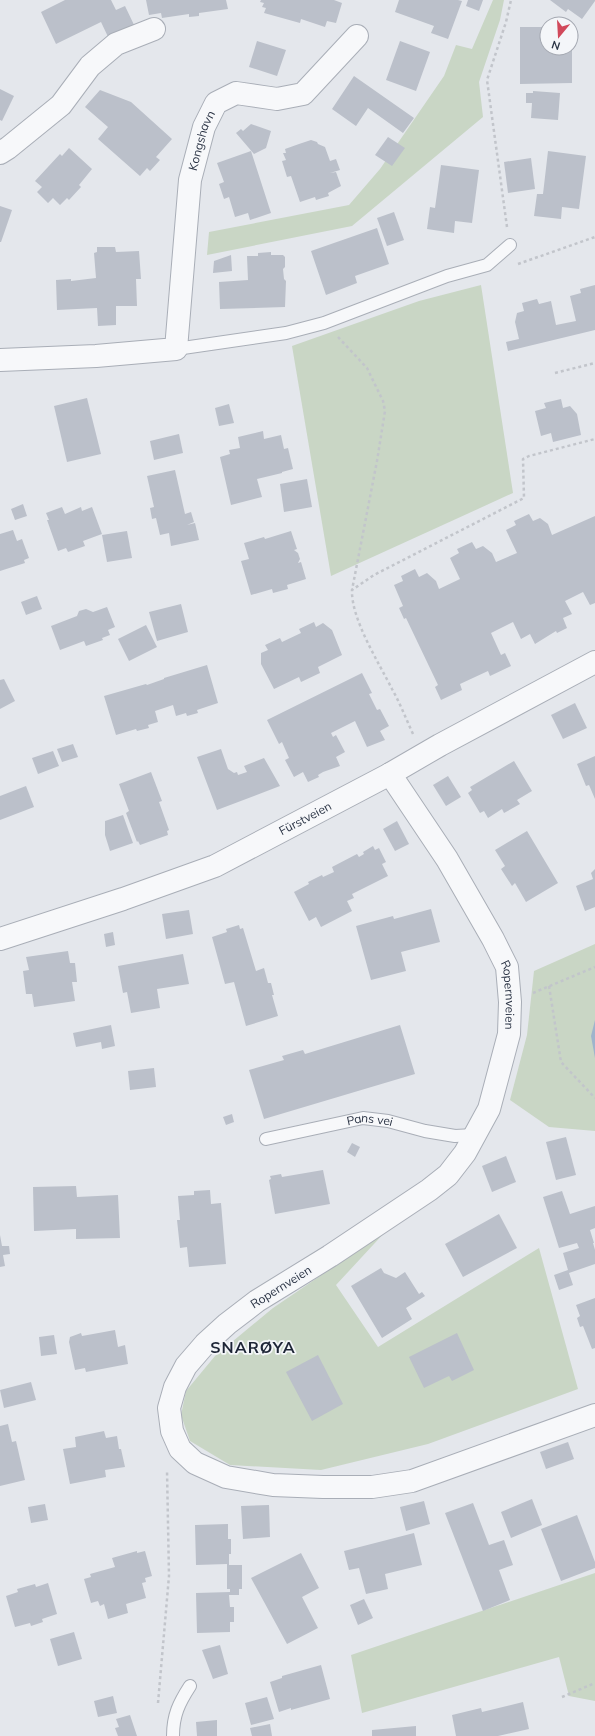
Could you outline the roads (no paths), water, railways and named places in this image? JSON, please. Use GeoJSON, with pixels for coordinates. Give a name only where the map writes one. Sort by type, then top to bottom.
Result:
{"type":"FeatureCollection","features":[{"type":"Feature","properties":{"kind":"street"},"geometry":{"type":"LineString","coordinates":[[0,153],[62,105],[90,66],[116,44],[154,29]]}},
{"type":"Feature","properties":{"kind":"street","name":"Kongshavn"},"geometry":{"type":"LineString","coordinates":[[176,349],[190,180],[204,127],[216,103],[236,93],[277,99],[303,94],[357,36]]}},
{"type":"Feature","properties":{"kind":"street"},"geometry":{"type":"LineString","coordinates":[[0,360],[96,356],[176,349]]}},
{"type":"Feature","properties":{"kind":"street","name":"Fürstveien"},"geometry":{"type":"LineString","coordinates":[[0,939],[215,866],[390,774],[595,662]]}},
{"type":"Feature","properties":{"kind":"street","name":"Ropernveien"},"geometry":{"type":"LineString","coordinates":[[390,774],[447,859],[493,939],[506,967],[510,1002],[509,1034],[489,1109],[465,1153],[448,1175],[429,1190],[330,1256],[257,1301],[227,1324],[205,1344],[186,1366],[175,1387],[169,1408],[172,1431],[180,1449],[195,1463],[226,1477],[273,1485],[372,1487],[412,1481],[595,1415]]}},
{"type":"Feature","properties":{"kind":"lane"},"geometry":{"type":"LineString","coordinates":[[176,349],[279,335],[324,323],[447,276],[487,265],[510,245]]}},
{"type":"Feature","properties":{"kind":"lane","name":"Pans vei"},"geometry":{"type":"LineString","coordinates":[[266,1139],[363,1118],[388,1121],[425,1131],[455,1136],[474,1135]]}},
{"type":"Feature","properties":{"kind":"lane"},"geometry":{"type":"LineString","coordinates":[[173,1736],[173,1724],[178,1704],[190,1686]]}},
{"type":"Feature","properties":{"kind":"water"},"geometry":{"type":"Polygon","coordinates":[[[595,1020],[595,1058],[591,1036],[595,1020]]]}},
{"type":"Feature","properties":{"kind":"district","name":"SNARØYA"},"geometry":{"type":"Point","coordinates":[253,1347]}}]}
